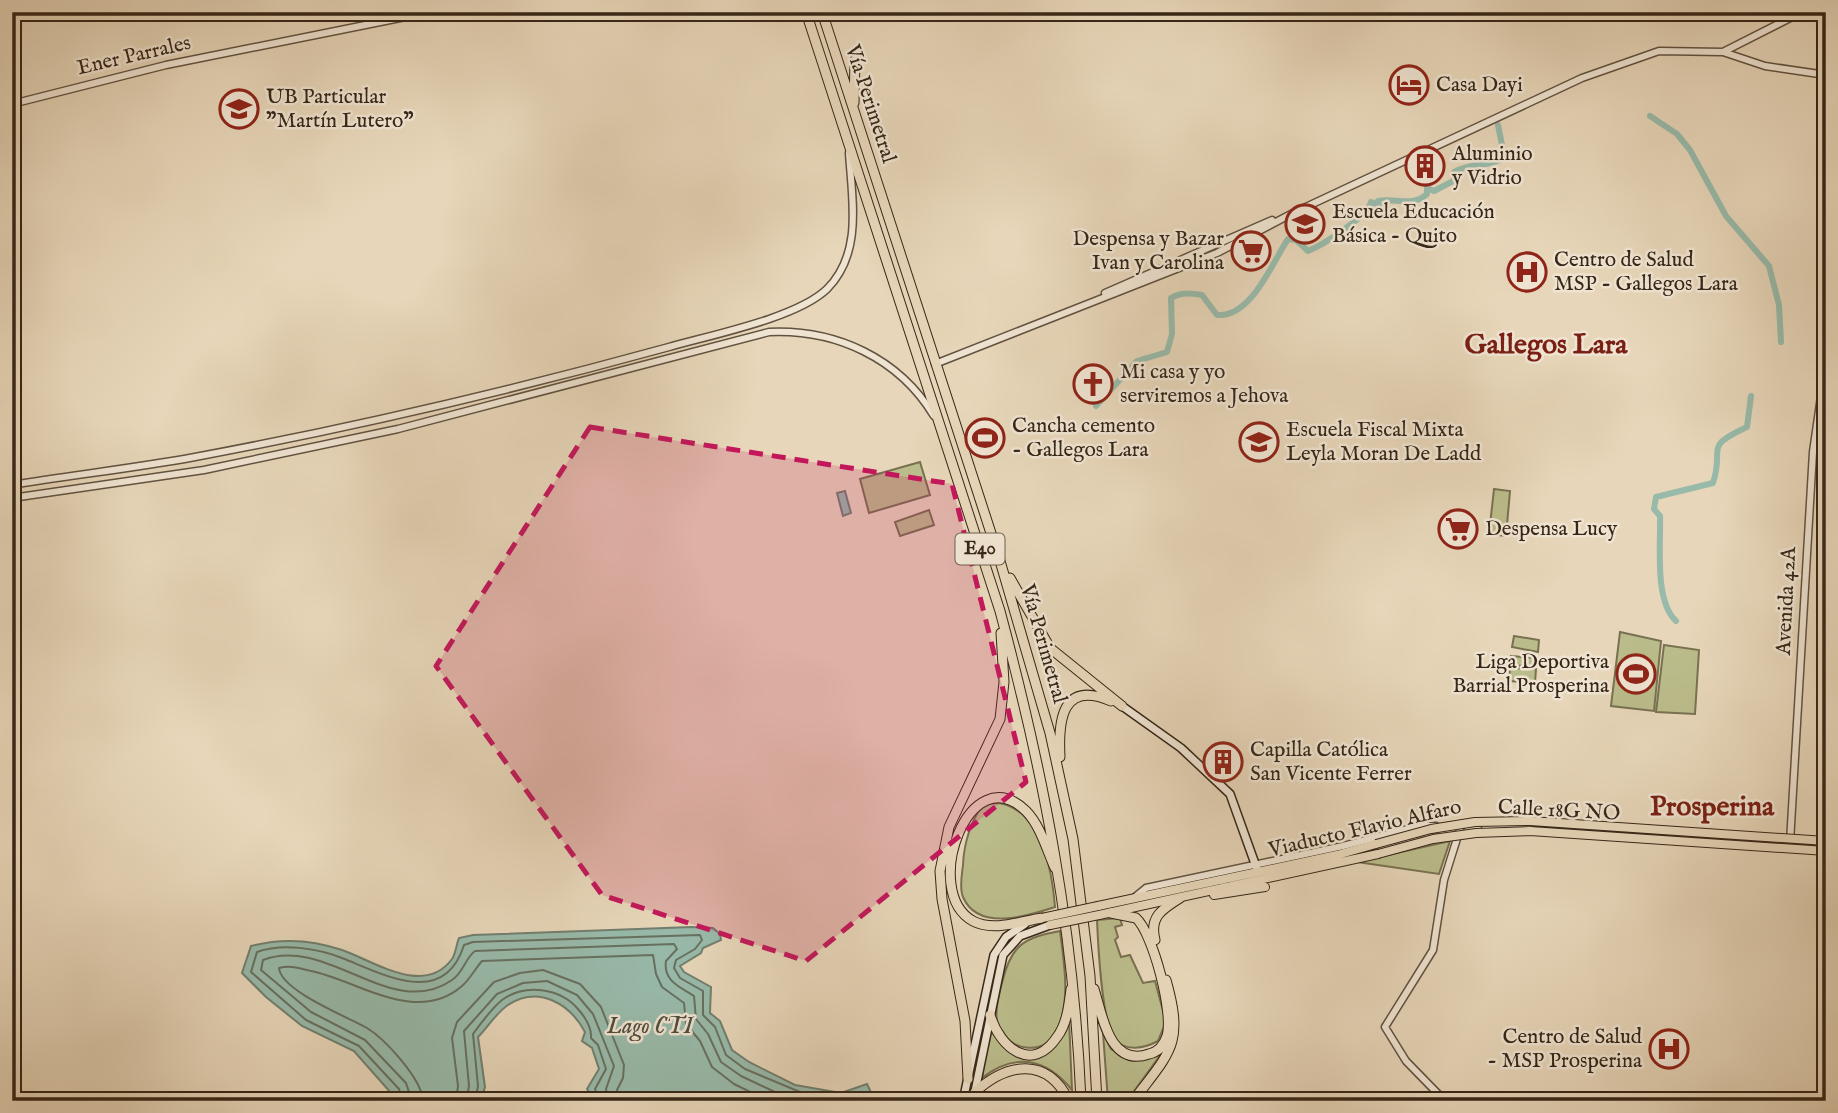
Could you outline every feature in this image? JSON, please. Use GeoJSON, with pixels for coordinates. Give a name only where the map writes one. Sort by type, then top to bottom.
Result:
{"type":"FeatureCollection","features":[{"type":"Feature","properties":{"kind":"highway","name":"Vía Perimetral"},"geometry":{"type":"LineString","coordinates":[[806,12],[1000,611],[1043,786],[1060,878],[1073,960],[1082,1101]]}},
{"type":"Feature","properties":{"kind":"highway","name":"Vía Perimetral"},"geometry":{"type":"LineString","coordinates":[[822,12],[1038,685],[1073,839],[1090,976],[1097,1101]]}},
{"type":"Feature","properties":{"kind":"highway"},"geometry":{"type":"LineString","coordinates":[[853,108],[855,60]]}},
{"type":"Feature","properties":{"kind":"highway"},"geometry":{"type":"LineString","coordinates":[[1000,561],[1050,649],[1122,706]]}},
{"type":"Feature","properties":{"kind":"highway"},"geometry":{"type":"LineString","coordinates":[[968,1079],[966,1028],[940,871],[949,827],[1002,712],[1004,682],[1000,611]]}},
{"type":"Feature","properties":{"kind":"highway"},"geometry":{"type":"LineString","coordinates":[[1062,783],[1060,726],[1070,702],[1083,695],[1092,695],[1122,706]]}},
{"type":"Feature","properties":{"kind":"highway"},"geometry":{"type":"LineString","coordinates":[[1042,918],[993,926],[975,922],[964,914],[954,894],[951,877],[955,841],[965,818],[976,806],[990,801],[1002,800],[1019,806],[1034,823],[1060,878]]}},
{"type":"Feature","properties":{"kind":"highway"},"geometry":{"type":"LineString","coordinates":[[1133,1101],[1166,1056],[1176,1034],[1174,1009],[1152,927],[1159,911],[1183,897]]}},
{"type":"Feature","properties":{"kind":"highway"},"geometry":{"type":"LineString","coordinates":[[1090,976],[1105,1031],[1116,1046],[1137,1056],[1151,1054],[1161,1047],[1167,1035],[1168,1019],[1149,937],[1136,918],[1111,913]]}},
{"type":"Feature","properties":{"kind":"highway"},"geometry":{"type":"LineString","coordinates":[[990,1015],[1000,1040],[1012,1050],[1033,1053],[1050,1046],[1060,1033],[1066,1014],[1073,960]]}},
{"type":"Feature","properties":{"kind":"highway"},"geometry":{"type":"LineString","coordinates":[[974,1096],[998,1074],[1030,1069],[1053,1079],[1069,1101]]}},
{"type":"Feature","properties":{"kind":"main road"},"geometry":{"type":"LineString","coordinates":[[1122,706],[1181,748],[1230,794],[1257,868]]}},
{"type":"Feature","properties":{"kind":"main road","name":"Viaducto Flavio Alfaro"},"geometry":{"type":"LineString","coordinates":[[1050,925],[1133,898],[1442,827],[1530,821],[1826,846]]}},
{"type":"Feature","properties":{"kind":"main road","name":"Viaducto Flavio Alfaro"},"geometry":{"type":"LineString","coordinates":[[1042,918],[1098,910],[1111,913],[1378,854],[1433,839],[1476,832],[1530,831],[1826,846]]}},
{"type":"Feature","properties":{"kind":"main road"},"geometry":{"type":"LineString","coordinates":[[1183,897],[1194,898],[1265,887]]}},
{"type":"Feature","properties":{"kind":"main road"},"geometry":{"type":"LineString","coordinates":[[962,1101],[995,951],[1013,930],[1042,918]]}},
{"type":"Feature","properties":{"kind":"main road"},"geometry":{"type":"LineString","coordinates":[[974,1096],[1005,952],[1020,936],[1050,925]]}},
{"type":"Feature","properties":{"kind":"street","name":"Ener Parrales"},"geometry":{"type":"LineString","coordinates":[[12,104],[166,65],[430,12]]}},
{"type":"Feature","properties":{"kind":"street"},"geometry":{"type":"LineString","coordinates":[[1723,52],[1802,12]]}},
{"type":"Feature","properties":{"kind":"street"},"geometry":{"type":"LineString","coordinates":[[935,364],[1167,270],[1582,78],[1659,51],[1723,52],[1765,66],[1826,75]]}},
{"type":"Feature","properties":{"kind":"street"},"geometry":{"type":"LineString","coordinates":[[12,485],[179,460],[395,417],[548,380],[794,310],[816,298],[842,270],[851,246],[853,221],[849,145]]}},
{"type":"Feature","properties":{"kind":"street"},"geometry":{"type":"LineString","coordinates":[[12,498],[181,472],[398,429],[552,391],[754,335],[800,332],[831,337],[859,348],[897,374],[924,400],[942,433]]}},
{"type":"Feature","properties":{"kind":"street","name":"Avenida 42A"},"geometry":{"type":"LineString","coordinates":[[1790,844],[1813,453],[1826,362]]}},
{"type":"Feature","properties":{"kind":"street"},"geometry":{"type":"LineString","coordinates":[[602,365],[605,377]]}},
{"type":"Feature","properties":{"kind":"street","name":"Calle 18G NO"},"geometry":{"type":"LineString","coordinates":[[1257,868],[1419,826],[1548,826],[1826,846]]}},
{"type":"Feature","properties":{"kind":"street"},"geometry":{"type":"LineString","coordinates":[[1445,1101],[1406,1061],[1386,1031],[1387,1022],[1433,950],[1444,880],[1461,826]]}},
{"type":"Feature","properties":{"kind":"highlighted area"},"geometry":{"type":"Polygon","coordinates":[[[590,427],[952,484],[1026,782],[806,961],[602,895],[436,666],[590,427]]]}},
{"type":"Feature","properties":{"kind":"green space"},"geometry":{"type":"Polygon","coordinates":[[[920,462],[930,495],[869,513],[860,479],[920,462]]]}},
{"type":"Feature","properties":{"kind":"green space"},"geometry":{"type":"Polygon","coordinates":[[[1494,489],[1510,491],[1506,536],[1489,534],[1494,489]]]}},
{"type":"Feature","properties":{"kind":"green space"},"geometry":{"type":"Polygon","coordinates":[[[929,510],[934,525],[900,536],[895,522],[929,510]]]}},
{"type":"Feature","properties":{"kind":"green space","name":"Liga Deportiva Barrial Prosperina"},"geometry":{"type":"Polygon","coordinates":[[[1620,632],[1661,641],[1654,711],[1611,706],[1620,632]]]}},
{"type":"Feature","properties":{"kind":"green space"},"geometry":{"type":"Polygon","coordinates":[[[1514,636],[1539,640],[1538,652],[1512,647],[1514,636]]]}},
{"type":"Feature","properties":{"kind":"green space","name":"Liga Deportiva Barrial Prosperina"},"geometry":{"type":"Polygon","coordinates":[[[1664,645],[1699,650],[1695,714],[1656,712],[1664,645]]]}},
{"type":"Feature","properties":{"kind":"green space"},"geometry":{"type":"Polygon","coordinates":[[[1511,656],[1535,658],[1534,667],[1511,665],[1511,656]]]}},
{"type":"Feature","properties":{"kind":"green space"},"geometry":{"type":"Polygon","coordinates":[[[1510,668],[1536,669],[1535,683],[1509,681],[1510,668]]]}},
{"type":"Feature","properties":{"kind":"green space"},"geometry":{"type":"Polygon","coordinates":[[[999,803],[1014,808],[1035,830],[1047,860],[1055,907],[1018,917],[992,918],[980,915],[970,908],[963,897],[961,885],[964,857],[971,826],[983,804],[999,803]]]}},
{"type":"Feature","properties":{"kind":"green space"},"geometry":{"type":"Polygon","coordinates":[[[1450,841],[1439,874],[1357,862],[1450,841]]]}},
{"type":"Feature","properties":{"kind":"green space"},"geometry":{"type":"Polygon","coordinates":[[[1120,918],[1122,925],[1115,927],[1118,937],[1115,940],[1121,957],[1130,955],[1143,983],[1155,981],[1166,1022],[1158,1041],[1147,1046],[1129,1047],[1119,1043],[1114,1038],[1106,1016],[1097,920],[1120,918]]]}},
{"type":"Feature","properties":{"kind":"green space"},"geometry":{"type":"Polygon","coordinates":[[[1060,931],[1065,992],[1059,1027],[1054,1037],[1038,1047],[1019,1046],[1003,1034],[997,1020],[997,1004],[1006,970],[1020,945],[1060,931]]]}},
{"type":"Feature","properties":{"kind":"green space"},"geometry":{"type":"Polygon","coordinates":[[[1069,1019],[1072,1090],[1052,1071],[1030,1062],[1006,1064],[982,1078],[989,1029],[1008,1050],[1033,1055],[1056,1041],[1064,1032],[1069,1019]]]}},
{"type":"Feature","properties":{"kind":"green space"},"geometry":{"type":"Polygon","coordinates":[[[1103,1033],[1111,1049],[1125,1057],[1169,1043],[1127,1101],[1108,1101],[1103,1033]]]}},
{"type":"Feature","properties":{"kind":"water"},"geometry":{"type":"Polygon","coordinates":[[[845,491],[851,513],[843,516],[837,493],[845,491]]]}},
{"type":"Feature","properties":{"kind":"water","name":"Lago CTI"},"geometry":{"type":"Polygon","coordinates":[[[713,928],[720,934],[721,940],[703,948],[701,953],[680,966],[684,972],[711,987],[710,1013],[720,1021],[732,1050],[749,1062],[795,1085],[841,1093],[867,1084],[875,1101],[595,1101],[587,1089],[599,1069],[592,1048],[582,1041],[585,1032],[579,1022],[562,1006],[542,997],[531,997],[520,999],[504,1008],[478,1037],[485,1087],[481,1101],[398,1101],[354,1051],[302,1026],[242,973],[251,946],[274,942],[297,941],[331,947],[383,968],[413,976],[428,975],[441,970],[452,959],[459,938],[473,935],[713,928]]]}},
{"type":"Feature","properties":{"kind":"waterway"},"geometry":{"type":"LineString","coordinates":[[1650,116],[1677,134],[1690,150],[1726,216],[1769,266],[1779,305],[1781,342]]}},
{"type":"Feature","properties":{"kind":"waterway"},"geometry":{"type":"LineString","coordinates":[[1096,406],[1137,361],[1167,352],[1172,334],[1171,298],[1186,294],[1202,295],[1217,315],[1229,314],[1250,299],[1288,239],[1296,240],[1308,251],[1354,222],[1371,202],[1379,205],[1378,201],[1384,200],[1415,200],[1427,194],[1427,188],[1434,191],[1455,180],[1454,172],[1460,169],[1500,160],[1503,150],[1498,125]]}},
{"type":"Feature","properties":{"kind":"waterway"},"geometry":{"type":"LineString","coordinates":[[1676,621],[1664,600],[1660,516],[1654,509],[1656,497],[1713,483],[1720,444],[1747,427],[1751,396]]}},
{"type":"Feature","properties":{"kind":"place","name":"Casa Dayi"},"geometry":{"type":"Point","coordinates":[1409,85]}},
{"type":"Feature","properties":{"kind":"place","name":"UB Particular \"Martín Lutero\""},"geometry":{"type":"Point","coordinates":[239,109]}},
{"type":"Feature","properties":{"kind":"place","name":"Aluminio y Vidrio"},"geometry":{"type":"Point","coordinates":[1425,166]}},
{"type":"Feature","properties":{"kind":"place","name":"Escuela Educación Básica - Quito"},"geometry":{"type":"Point","coordinates":[1305,224]}},
{"type":"Feature","properties":{"kind":"place","name":"Despensa y Bazar Ivan y Carolina"},"geometry":{"type":"Point","coordinates":[1251,251]}},
{"type":"Feature","properties":{"kind":"place","name":"Centro de Salud MSP - Gallegos Lara"},"geometry":{"type":"Point","coordinates":[1527,272]}},
{"type":"Feature","properties":{"kind":"place","name":"Mi casa y yo serviremos a Jehova"},"geometry":{"type":"Point","coordinates":[1093,384]}},
{"type":"Feature","properties":{"kind":"place","name":"Cancha cemento - Gallegos Lara"},"geometry":{"type":"Point","coordinates":[985,438]}},
{"type":"Feature","properties":{"kind":"place","name":"Escuela Fiscal Mixta Leyla Moran De Ladd"},"geometry":{"type":"Point","coordinates":[1259,442]}},
{"type":"Feature","properties":{"kind":"place","name":"Despensa Lucy"},"geometry":{"type":"Point","coordinates":[1458,529]}},
{"type":"Feature","properties":{"kind":"place","name":"Liga Deportiva Barrial Prosperina"},"geometry":{"type":"Point","coordinates":[1636,674]}},
{"type":"Feature","properties":{"kind":"place","name":"Capilla Católica San Vicente Ferrer"},"geometry":{"type":"Point","coordinates":[1223,762]}},
{"type":"Feature","properties":{"kind":"place","name":"Centro de Salud - MSP Prosperina"},"geometry":{"type":"Point","coordinates":[1669,1049]}},
{"type":"Feature","properties":{"kind":"district","name":"Gallegos Lara"},"geometry":{"type":"Point","coordinates":[1546,345]}},
{"type":"Feature","properties":{"kind":"district","name":"Prosperina"},"geometry":{"type":"Point","coordinates":[1712,807]}}]}
